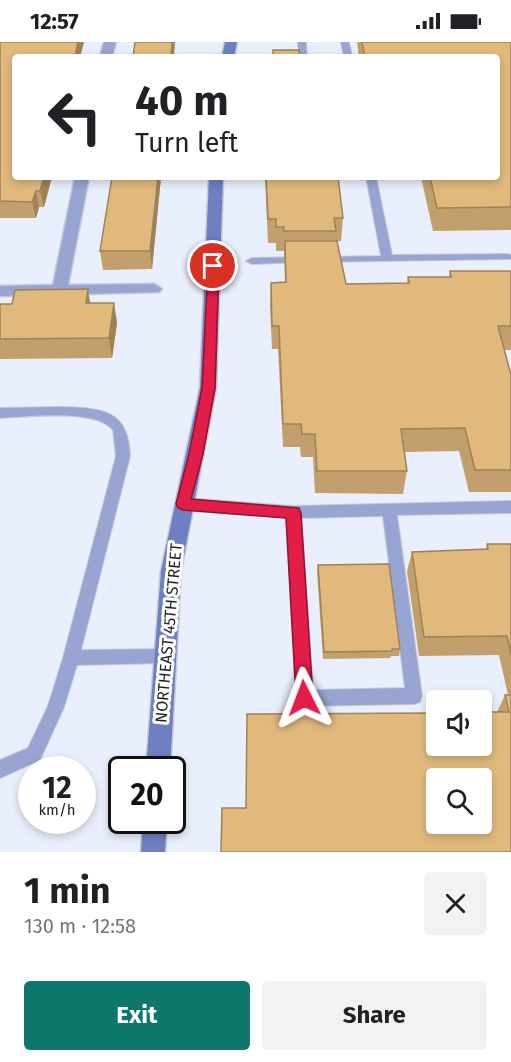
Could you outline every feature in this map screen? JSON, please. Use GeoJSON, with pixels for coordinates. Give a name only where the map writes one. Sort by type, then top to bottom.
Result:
{"type":"FeatureCollection","features":[{"type":"Feature","properties":{"kind":"street"},"geometry":{"type":"LineString","coordinates":[[59,291],[81,180]]}},
{"type":"Feature","properties":{"kind":"street","name":"NORTHEAST 45TH STREET"},"geometry":{"type":"LineString","coordinates":[[159,756],[171,571],[208,388],[216,180]]}},
{"type":"Feature","properties":{"kind":"street"},"geometry":{"type":"LineString","coordinates":[[0,291],[154,290]]}},
{"type":"Feature","properties":{"kind":"street"},"geometry":{"type":"LineString","coordinates":[[153,852],[154,834]]}},
{"type":"Feature","properties":{"kind":"lane"},"geometry":{"type":"LineString","coordinates":[[372,180],[387,259]]}},
{"type":"Feature","properties":{"kind":"lane"},"geometry":{"type":"LineString","coordinates":[[252,261],[507,257]]}},
{"type":"Feature","properties":{"kind":"lane"},"geometry":{"type":"LineString","coordinates":[[0,413],[94,412],[113,421],[123,436],[123,456],[71,658],[56,707],[34,754],[0,769]]}},
{"type":"Feature","properties":{"kind":"lane"},"geometry":{"type":"LineString","coordinates":[[183,504],[293,513],[511,507]]}},
{"type":"Feature","properties":{"kind":"lane"},"geometry":{"type":"LineString","coordinates":[[293,513],[304,698],[414,696],[389,510]]}},
{"type":"Feature","properties":{"kind":"lane"},"geometry":{"type":"LineString","coordinates":[[71,658],[165,656]]}},
{"type":"Feature","properties":{"kind":"building"},"geometry":{"type":"Polygon","coordinates":[[[0,42],[78,42],[76,54],[12,54],[12,180],[43,180],[40,191],[36,191],[32,202],[0,201],[0,42]]]}},
{"type":"Feature","properties":{"kind":"building"},"geometry":{"type":"Polygon","coordinates":[[[135,42],[172,42],[171,54],[133,54],[135,42]]]}},
{"type":"Feature","properties":{"kind":"building"},"geometry":{"type":"Polygon","coordinates":[[[362,42],[511,42],[511,207],[437,208],[431,180],[500,180],[500,54],[364,54],[362,42]]]}},
{"type":"Feature","properties":{"kind":"building"},"geometry":{"type":"Polygon","coordinates":[[[273,50],[299,50],[300,54],[273,54],[273,50]]]}},
{"type":"Feature","properties":{"kind":"building"},"geometry":{"type":"Polygon","coordinates":[[[112,180],[158,180],[150,251],[100,251],[112,180]]]}},
{"type":"Feature","properties":{"kind":"building"},"geometry":{"type":"Polygon","coordinates":[[[266,180],[338,180],[343,218],[334,218],[336,231],[284,231],[284,227],[276,227],[276,219],[268,219],[266,180]]]}},
{"type":"Feature","properties":{"kind":"building"},"geometry":{"type":"Polygon","coordinates":[[[285,241],[337,241],[346,284],[409,283],[408,277],[451,277],[450,271],[511,271],[511,326],[498,326],[511,375],[511,470],[475,470],[465,428],[401,429],[407,471],[317,471],[315,434],[302,434],[301,424],[283,424],[279,326],[272,326],[271,283],[286,282],[285,241]]]}},
{"type":"Feature","properties":{"kind":"building"},"geometry":{"type":"Polygon","coordinates":[[[88,289],[86,303],[114,303],[109,338],[0,339],[0,304],[12,304],[15,290],[88,289]]]}},
{"type":"Feature","properties":{"kind":"building"},"geometry":{"type":"Polygon","coordinates":[[[487,544],[511,544],[511,654],[507,636],[424,637],[412,552],[488,549],[487,544]]]}},
{"type":"Feature","properties":{"kind":"building"},"geometry":{"type":"Polygon","coordinates":[[[389,564],[400,649],[324,652],[318,565],[389,564]]]}},
{"type":"Feature","properties":{"kind":"building"},"geometry":{"type":"Polygon","coordinates":[[[505,695],[511,695],[511,852],[221,852],[222,808],[246,808],[247,714],[426,713],[426,756],[492,756],[492,712],[509,712],[505,695]]]}},
{"type":"Feature","properties":{"kind":"route"},"geometry":{"type":"LineString","coordinates":[[213,266],[208,388],[196,454],[183,504],[293,513],[304,698]]}}]}
